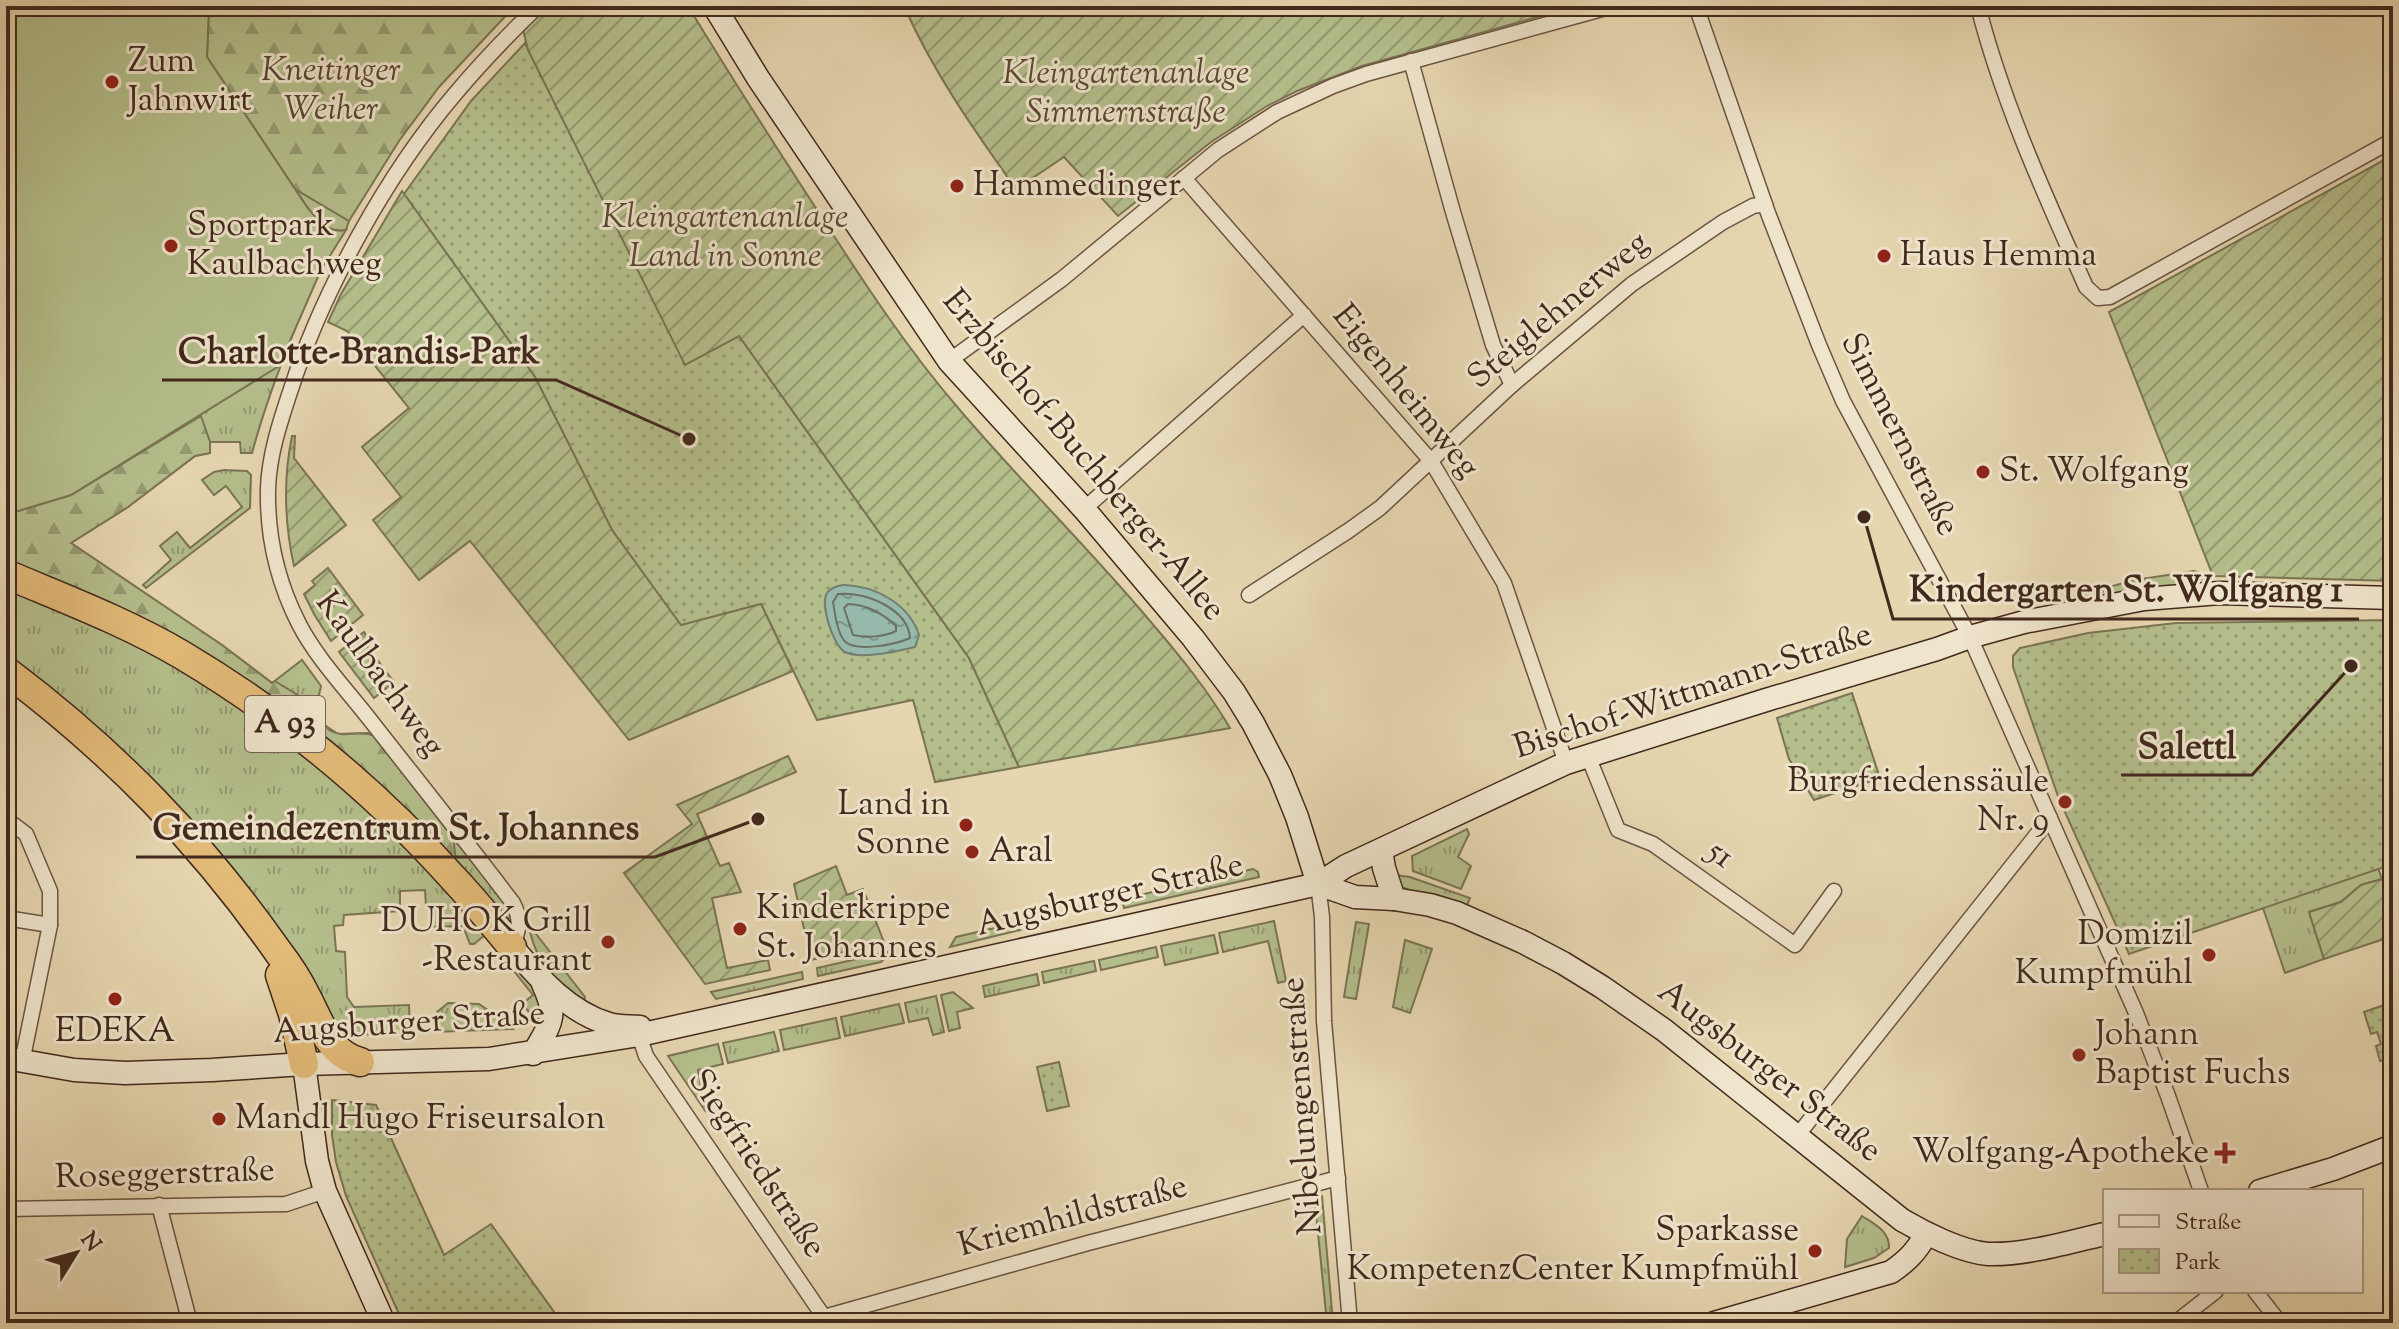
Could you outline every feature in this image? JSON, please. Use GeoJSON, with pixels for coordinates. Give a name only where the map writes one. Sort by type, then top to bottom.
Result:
{"type":"FeatureCollection","features":[{"type":"Feature","properties":{"kind":"highway","name":"A 93"},"geometry":{"type":"LineString","coordinates":[[6,574],[123,624],[182,655],[291,728],[404,827],[453,877],[512,947]]}},
{"type":"Feature","properties":{"kind":"highway"},"geometry":{"type":"LineString","coordinates":[[6,671],[97,744],[158,802],[216,869],[262,930],[295,977],[328,1040],[343,1056],[360,1062]]}},
{"type":"Feature","properties":{"kind":"highway"},"geometry":{"type":"LineString","coordinates":[[262,930],[287,995],[304,1064]]}},
{"type":"Feature","properties":{"kind":"street","name":"Kaulbachweg"},"geometry":{"type":"LineString","coordinates":[[512,947],[520,921],[513,903],[321,658],[299,625],[281,583],[268,520],[268,487],[277,433],[297,370],[319,315],[376,207],[424,133],[454,95],[538,6]]}},
{"type":"Feature","properties":{"kind":"street","name":"Erzbischof-Buchberger-Allee"},"geometry":{"type":"LineString","coordinates":[[714,6],[758,78],[949,361],[1084,509],[1193,638],[1234,692],[1253,723],[1286,791],[1318,884]]}},
{"type":"Feature","properties":{"kind":"street"},"geometry":{"type":"LineString","coordinates":[[949,361],[1062,279],[1218,150],[1277,112],[1333,86],[1411,61],[1613,6]]}},
{"type":"Feature","properties":{"kind":"street","name":"Simmernstraße"},"geometry":{"type":"LineString","coordinates":[[1696,6],[1765,204],[1843,401],[1970,637],[2136,1013],[2200,1189]]}},
{"type":"Feature","properties":{"kind":"street"},"geometry":{"type":"LineString","coordinates":[[1978,6],[1990,52],[2018,129],[2086,287],[2098,298],[2110,297],[2393,140]]}},
{"type":"Feature","properties":{"kind":"street"},"geometry":{"type":"LineString","coordinates":[[1411,61],[1488,330],[1512,385]]}},
{"type":"Feature","properties":{"kind":"street","name":"Eigenheimweg"},"geometry":{"type":"LineString","coordinates":[[1184,178],[1431,461],[1504,583],[1566,763]]}},
{"type":"Feature","properties":{"kind":"street","name":"Steiglehnerweg"},"geometry":{"type":"LineString","coordinates":[[1249,595],[1380,508],[1512,385],[1661,263],[1723,222],[1753,206],[1765,204]]}},
{"type":"Feature","properties":{"kind":"street"},"geometry":{"type":"LineString","coordinates":[[1084,509],[1304,315]]}},
{"type":"Feature","properties":{"kind":"street","name":"Bischof-Wittmann-Straße"},"geometry":{"type":"LineString","coordinates":[[1318,884],[1346,866],[1566,763],[1970,637],[2144,599],[2220,593],[2393,598]]}},
{"type":"Feature","properties":{"kind":"street","name":"51"},"geometry":{"type":"LineString","coordinates":[[1588,756],[1618,830],[1653,844],[1795,945],[1834,891]]}},
{"type":"Feature","properties":{"kind":"street"},"geometry":{"type":"LineString","coordinates":[[1797,1136],[2050,818]]}},
{"type":"Feature","properties":{"kind":"street"},"geometry":{"type":"LineString","coordinates":[[6,819],[26,834],[50,891],[50,925],[14,1060]]}},
{"type":"Feature","properties":{"kind":"street"},"geometry":{"type":"LineString","coordinates":[[1381,850],[1394,899]]}},
{"type":"Feature","properties":{"kind":"street","name":"Augsburger Straße"},"geometry":{"type":"LineString","coordinates":[[14,1060],[74,1070],[125,1073],[304,1064],[480,1060],[533,1054],[639,1035],[1318,884],[1355,897],[1394,899],[1457,913],[1563,963],[1664,1030],[1902,1220],[1926,1234],[1986,1254],[2023,1251],[2103,1234]]}},
{"type":"Feature","properties":{"kind":"street","name":"Nibelungenstraße"},"geometry":{"type":"LineString","coordinates":[[1318,884],[1322,917],[1323,998],[1350,1323]]}},
{"type":"Feature","properties":{"kind":"street"},"geometry":{"type":"LineString","coordinates":[[6,918],[50,925]]}},
{"type":"Feature","properties":{"kind":"street"},"geometry":{"type":"LineString","coordinates":[[512,947],[550,997],[553,1014],[549,1028],[533,1054]]}},
{"type":"Feature","properties":{"kind":"street"},"geometry":{"type":"LineString","coordinates":[[543,984],[577,1008],[607,1023],[665,1029]]}},
{"type":"Feature","properties":{"kind":"street","name":"Siegfriedstraße"},"geometry":{"type":"LineString","coordinates":[[639,1035],[646,1056],[826,1320]]}},
{"type":"Feature","properties":{"kind":"street"},"geometry":{"type":"LineString","coordinates":[[304,1064],[317,1161],[325,1191],[384,1323]]}},
{"type":"Feature","properties":{"kind":"street"},"geometry":{"type":"LineString","coordinates":[[2267,1189],[2333,1169],[2393,1146]]}},
{"type":"Feature","properties":{"kind":"street","name":"Kriemhildstraße"},"geometry":{"type":"LineString","coordinates":[[826,1320],[1103,1239],[1338,1178]]}},
{"type":"Feature","properties":{"kind":"street","name":"Roseggerstraße"},"geometry":{"type":"LineString","coordinates":[[6,1209],[286,1204],[325,1191]]}},
{"type":"Feature","properties":{"kind":"street"},"geometry":{"type":"LineString","coordinates":[[159,1205],[190,1323]]}},
{"type":"Feature","properties":{"kind":"street"},"geometry":{"type":"LineString","coordinates":[[1714,1323],[1769,1316],[1891,1272],[1908,1261],[1926,1234]]}},
{"type":"Feature","properties":{"kind":"street"},"geometry":{"type":"LineString","coordinates":[[2175,1323],[2213,1293]]}},
{"type":"Feature","properties":{"kind":"street"},"geometry":{"type":"LineString","coordinates":[[2257,1293],[2280,1323]]}},
{"type":"Feature","properties":{"kind":"green space","name":"Sportpark Kaulbachweg"},"geometry":{"type":"Polygon","coordinates":[[[6,6],[209,6],[207,57],[307,207],[328,228],[346,230],[321,270],[279,366],[71,495],[15,512],[6,508],[6,6]]]}},
{"type":"Feature","properties":{"kind":"green space","name":"Kneitinger Weiher"},"geometry":{"type":"Polygon","coordinates":[[[209,6],[515,6],[439,87],[399,141],[349,221],[295,189],[207,57],[209,6]]]}},
{"type":"Feature","properties":{"kind":"green space","name":"Kleingartenanlage Land in Sonne"},"geometry":{"type":"Polygon","coordinates":[[[517,6],[688,6],[856,270],[923,364],[983,436],[1161,634],[1230,728],[1019,767],[969,658],[739,336],[685,365],[528,50],[517,6]]]}},
{"type":"Feature","properties":{"kind":"green space","name":"Kleingartenanlage Simmernstraße"},"geometry":{"type":"Polygon","coordinates":[[[904,6],[1577,6],[1362,66],[1297,91],[1267,106],[1211,142],[1118,216],[1064,157],[1016,189],[941,77],[904,6]]]}},
{"type":"Feature","properties":{"kind":"green space"},"geometry":{"type":"Polygon","coordinates":[[[525,43],[685,364],[739,336],[969,658],[1019,767],[935,782],[913,700],[817,720],[761,604],[681,626],[612,530],[535,377],[404,194],[471,101],[525,43]]]}},
{"type":"Feature","properties":{"kind":"green space"},"geometry":{"type":"Polygon","coordinates":[[[2393,155],[2393,581],[2213,576],[2109,312],[2393,155]]]}},
{"type":"Feature","properties":{"kind":"green space"},"geometry":{"type":"Polygon","coordinates":[[[295,189],[349,221],[346,230],[322,224],[295,189]]]}},
{"type":"Feature","properties":{"kind":"green space"},"geometry":{"type":"Polygon","coordinates":[[[402,191],[535,377],[612,530],[681,625],[761,604],[793,671],[629,740],[470,541],[419,580],[373,520],[401,497],[362,447],[409,408],[347,331],[328,322],[341,294],[402,191]]]}},
{"type":"Feature","properties":{"kind":"green space"},"geometry":{"type":"Polygon","coordinates":[[[306,302],[276,377],[252,453],[241,453],[240,442],[210,442],[210,453],[195,456],[128,507],[71,543],[222,645],[272,683],[302,660],[321,686],[316,709],[323,724],[338,734],[368,733],[381,744],[511,909],[513,917],[508,919],[409,812],[317,731],[279,704],[93,598],[6,560],[6,508],[15,512],[306,302]]]}},
{"type":"Feature","properties":{"kind":"green space"},"geometry":{"type":"Polygon","coordinates":[[[201,416],[210,442],[210,453],[195,456],[128,507],[71,543],[222,645],[272,683],[275,681],[303,699],[331,731],[374,736],[453,837],[456,860],[366,772],[279,704],[93,598],[6,560],[6,508],[15,512],[71,495],[201,416]]]}},
{"type":"Feature","properties":{"kind":"green space"},"geometry":{"type":"Polygon","coordinates":[[[292,436],[295,436],[294,458],[346,525],[294,566],[286,501],[292,436]]]}},
{"type":"Feature","properties":{"kind":"green space"},"geometry":{"type":"Polygon","coordinates":[[[224,470],[247,471],[251,475],[250,508],[146,588],[143,585],[171,560],[160,546],[177,532],[190,548],[242,507],[226,486],[214,495],[202,480],[224,470]]]}},
{"type":"Feature","properties":{"kind":"green space"},"geometry":{"type":"Polygon","coordinates":[[[328,568],[363,615],[331,641],[304,594],[315,585],[312,581],[328,568]]]}},
{"type":"Feature","properties":{"kind":"green space"},"geometry":{"type":"Polygon","coordinates":[[[2194,571],[2210,583],[2065,604],[2064,599],[2135,580],[2194,571]]]}},
{"type":"Feature","properties":{"kind":"green space"},"geometry":{"type":"Polygon","coordinates":[[[6,587],[158,656],[233,699],[372,807],[488,930],[540,996],[540,1024],[522,1004],[533,995],[485,935],[470,944],[463,926],[432,927],[431,908],[426,907],[425,890],[400,891],[400,911],[344,915],[343,925],[334,926],[336,951],[345,952],[347,997],[354,1007],[409,1005],[410,1033],[350,1035],[331,1031],[54,691],[6,655],[6,587]]]}},
{"type":"Feature","properties":{"kind":"green space"},"geometry":{"type":"Polygon","coordinates":[[[2393,620],[2393,864],[2129,954],[2059,799],[2013,667],[2013,656],[2020,648],[2088,633],[2176,623],[2393,620]]]}},
{"type":"Feature","properties":{"kind":"green space"},"geometry":{"type":"Polygon","coordinates":[[[364,632],[371,642],[367,646],[394,682],[374,698],[339,652],[364,632]]]}},
{"type":"Feature","properties":{"kind":"green space"},"geometry":{"type":"Polygon","coordinates":[[[1852,693],[1880,778],[1814,800],[1789,759],[1777,718],[1852,693]]]}},
{"type":"Feature","properties":{"kind":"green space"},"geometry":{"type":"Polygon","coordinates":[[[788,756],[796,772],[697,814],[720,866],[729,863],[741,892],[712,898],[727,968],[768,960],[770,970],[705,984],[624,873],[692,824],[677,805],[788,756]]]}},
{"type":"Feature","properties":{"kind":"green space"},"geometry":{"type":"Polygon","coordinates":[[[1467,829],[1469,834],[1458,857],[1471,866],[1461,889],[1413,871],[1412,856],[1467,829]]]}},
{"type":"Feature","properties":{"kind":"green space"},"geometry":{"type":"Polygon","coordinates":[[[2374,856],[2382,879],[2361,885],[2341,902],[2309,912],[2324,959],[2285,973],[2263,908],[2155,945],[2374,856]]]}},
{"type":"Feature","properties":{"kind":"green space"},"geometry":{"type":"Polygon","coordinates":[[[836,866],[847,895],[863,889],[884,942],[811,960],[794,884],[836,866]]]}},
{"type":"Feature","properties":{"kind":"green space"},"geometry":{"type":"Polygon","coordinates":[[[1253,869],[1259,877],[1124,908],[1122,899],[1253,869]]]}},
{"type":"Feature","properties":{"kind":"green space"},"geometry":{"type":"Polygon","coordinates":[[[1395,875],[1410,877],[1470,898],[1467,905],[1438,895],[1409,890],[1402,887],[1395,875]]]}},
{"type":"Feature","properties":{"kind":"green space"},"geometry":{"type":"Polygon","coordinates":[[[2382,879],[2393,912],[2393,936],[2324,959],[2309,912],[2341,902],[2361,885],[2382,879]]]}},
{"type":"Feature","properties":{"kind":"green space"},"geometry":{"type":"Polygon","coordinates":[[[1274,921],[1286,981],[1278,983],[1268,941],[1223,952],[1219,933],[1274,921]]]}},
{"type":"Feature","properties":{"kind":"green space"},"geometry":{"type":"Polygon","coordinates":[[[1356,922],[1369,924],[1356,999],[1344,997],[1356,922]]]}},
{"type":"Feature","properties":{"kind":"green space"},"geometry":{"type":"Polygon","coordinates":[[[1012,924],[1020,930],[950,947],[956,937],[1012,924]]]}},
{"type":"Feature","properties":{"kind":"green space"},"geometry":{"type":"Polygon","coordinates":[[[533,930],[585,997],[584,1004],[544,965],[534,945],[530,932],[533,930]]]}},
{"type":"Feature","properties":{"kind":"green space"},"geometry":{"type":"Polygon","coordinates":[[[1214,935],[1218,953],[1165,965],[1161,946],[1214,935]]]}},
{"type":"Feature","properties":{"kind":"green space"},"geometry":{"type":"Polygon","coordinates":[[[1405,940],[1432,949],[1410,1013],[1393,1007],[1405,940]]]}},
{"type":"Feature","properties":{"kind":"green space"},"geometry":{"type":"Polygon","coordinates":[[[1156,947],[1158,957],[1101,970],[1099,960],[1156,947]]]}},
{"type":"Feature","properties":{"kind":"green space"},"geometry":{"type":"Polygon","coordinates":[[[888,952],[881,962],[818,976],[817,968],[888,952]]]}},
{"type":"Feature","properties":{"kind":"green space"},"geometry":{"type":"Polygon","coordinates":[[[1094,961],[1096,971],[1044,983],[1042,972],[1094,961]]]}},
{"type":"Feature","properties":{"kind":"green space"},"geometry":{"type":"Polygon","coordinates":[[[802,972],[803,979],[716,999],[711,992],[802,972]]]}},
{"type":"Feature","properties":{"kind":"green space"},"geometry":{"type":"Polygon","coordinates":[[[1037,974],[1039,985],[985,997],[983,986],[1037,974]]]}},
{"type":"Feature","properties":{"kind":"green space"},"geometry":{"type":"Polygon","coordinates":[[[953,992],[973,1008],[957,1012],[960,1028],[949,1031],[941,995],[953,992]]]}},
{"type":"Feature","properties":{"kind":"green space"},"geometry":{"type":"Polygon","coordinates":[[[936,996],[944,1032],[933,1035],[928,1018],[909,1022],[905,1003],[936,996]]]}},
{"type":"Feature","properties":{"kind":"green space"},"geometry":{"type":"Polygon","coordinates":[[[2393,1002],[2393,1057],[2380,1061],[2376,1046],[2381,1044],[2377,1032],[2371,1034],[2364,1012],[2393,1002]]]}},
{"type":"Feature","properties":{"kind":"green space"},"geometry":{"type":"Polygon","coordinates":[[[448,1003],[479,1004],[513,1029],[435,1032],[437,1012],[448,1003]]]}},
{"type":"Feature","properties":{"kind":"green space"},"geometry":{"type":"Polygon","coordinates":[[[899,1004],[904,1023],[845,1036],[841,1017],[899,1004]]]}},
{"type":"Feature","properties":{"kind":"green space"},"geometry":{"type":"Polygon","coordinates":[[[836,1018],[840,1038],[784,1050],[780,1030],[836,1018]]]}},
{"type":"Feature","properties":{"kind":"green space"},"geometry":{"type":"Polygon","coordinates":[[[774,1032],[779,1051],[728,1063],[723,1043],[774,1032]]]}},
{"type":"Feature","properties":{"kind":"green space"},"geometry":{"type":"Polygon","coordinates":[[[718,1044],[723,1064],[698,1070],[706,1112],[668,1056],[718,1044]]]}},
{"type":"Feature","properties":{"kind":"green space"},"geometry":{"type":"Polygon","coordinates":[[[1059,1062],[1069,1106],[1047,1111],[1037,1067],[1059,1062]]]}},
{"type":"Feature","properties":{"kind":"green space"},"geometry":{"type":"Polygon","coordinates":[[[332,1100],[376,1105],[444,1255],[491,1224],[562,1323],[403,1323],[346,1196],[332,1135],[332,1100]]]}},
{"type":"Feature","properties":{"kind":"green space"},"geometry":{"type":"Polygon","coordinates":[[[1314,1193],[1322,1196],[1333,1323],[1327,1323],[1314,1193]]]}},
{"type":"Feature","properties":{"kind":"green space"},"geometry":{"type":"Polygon","coordinates":[[[1862,1216],[1884,1233],[1889,1248],[1874,1258],[1845,1267],[1847,1239],[1862,1216]]]}},
{"type":"Feature","properties":{"kind":"water"},"geometry":{"type":"Polygon","coordinates":[[[844,585],[879,593],[899,606],[908,614],[919,635],[915,647],[860,655],[840,648],[829,624],[825,598],[830,589],[844,585]]]}},
{"type":"Feature","properties":{"kind":"place","name":"Zum Jahnwirt"},"geometry":{"type":"Point","coordinates":[112,82]}},
{"type":"Feature","properties":{"kind":"place","name":"Hammedinger"},"geometry":{"type":"Point","coordinates":[957,186]}},
{"type":"Feature","properties":{"kind":"place","name":"Sportpark Kaulbachweg"},"geometry":{"type":"Point","coordinates":[171,246]}},
{"type":"Feature","properties":{"kind":"place","name":"Haus Hemma"},"geometry":{"type":"Point","coordinates":[1884,256]}},
{"type":"Feature","properties":{"kind":"place","name":"Charlotte-Brandis-Park"},"geometry":{"type":"Point","coordinates":[689,439]}},
{"type":"Feature","properties":{"kind":"place","name":"St. Wolfgang"},"geometry":{"type":"Point","coordinates":[1983,472]}},
{"type":"Feature","properties":{"kind":"place","name":"Kindergarten St. Wolfgang 1"},"geometry":{"type":"Point","coordinates":[1864,517]}},
{"type":"Feature","properties":{"kind":"place","name":"Salettl"},"geometry":{"type":"Point","coordinates":[2351,666]}},
{"type":"Feature","properties":{"kind":"place","name":"Burgfriedenssäule Nr. 9"},"geometry":{"type":"Point","coordinates":[2065,802]}},
{"type":"Feature","properties":{"kind":"place","name":"Gemeindezentrum St. Johannes"},"geometry":{"type":"Point","coordinates":[758,819]}},
{"type":"Feature","properties":{"kind":"place","name":"Land in Sonne"},"geometry":{"type":"Point","coordinates":[966,825]}},
{"type":"Feature","properties":{"kind":"place","name":"Aral"},"geometry":{"type":"Point","coordinates":[972,852]}},
{"type":"Feature","properties":{"kind":"place","name":"Kinderkrippe St. Johannes"},"geometry":{"type":"Point","coordinates":[740,929]}},
{"type":"Feature","properties":{"kind":"place","name":"DUHOK Grill -Restaurant"},"geometry":{"type":"Point","coordinates":[608,942]}},
{"type":"Feature","properties":{"kind":"place","name":"Domizil Kumpfmühl"},"geometry":{"type":"Point","coordinates":[2209,955]}},
{"type":"Feature","properties":{"kind":"place","name":"EDEKA"},"geometry":{"type":"Point","coordinates":[115,999]}},
{"type":"Feature","properties":{"kind":"place","name":"Johann Baptist Fuchs"},"geometry":{"type":"Point","coordinates":[2079,1055]}},
{"type":"Feature","properties":{"kind":"place","name":"Mandl Hugo Friseursalon"},"geometry":{"type":"Point","coordinates":[219,1119]}},
{"type":"Feature","properties":{"kind":"place","name":"Wolfgang-Apotheke"},"geometry":{"type":"Point","coordinates":[2225,1153]}},
{"type":"Feature","properties":{"kind":"place","name":"Sparkasse KompetenzCenter Kumpfmühl"},"geometry":{"type":"Point","coordinates":[1815,1251]}}]}
